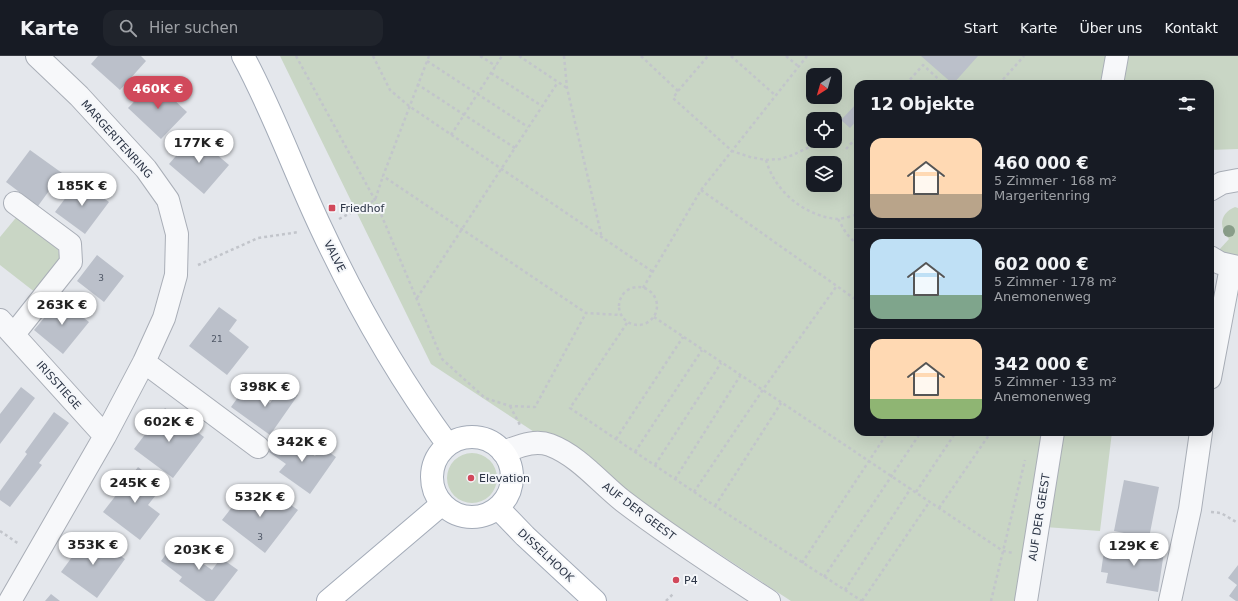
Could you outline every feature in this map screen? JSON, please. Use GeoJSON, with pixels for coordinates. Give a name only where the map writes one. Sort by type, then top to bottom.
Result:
{"type":"FeatureCollection","features":[{"type":"Feature","properties":{"kind":"main road","name":"VALVE"},"geometry":{"type":"LineString","coordinates":[[243,56],[321,228],[368,320],[426,416],[448,445]]}},
{"type":"Feature","properties":{"kind":"main road"},"geometry":{"type":"LineString","coordinates":[[471,437],[483,438],[494,444],[503,452],[510,466],[512,481],[508,496],[498,508],[487,514],[476,517],[463,516],[452,512],[442,504],[435,493],[432,480],[433,467],[438,455],[448,445],[458,439],[471,437]]}},
{"type":"Feature","properties":{"kind":"main road"},"geometry":{"type":"LineString","coordinates":[[328,601],[442,504]]}},
{"type":"Feature","properties":{"kind":"main road","name":"DISSELHOOK"},"geometry":{"type":"LineString","coordinates":[[498,508],[524,536],[595,601]]}},
{"type":"Feature","properties":{"kind":"street","name":"MARGERITENRING"},"geometry":{"type":"LineString","coordinates":[[10,601],[105,436],[144,362],[164,318],[176,275],[177,234],[168,200],[146,169],[79,96],[37,56]]}},
{"type":"Feature","properties":{"kind":"street"},"geometry":{"type":"LineString","coordinates":[[1113,80],[1117,56]]}},
{"type":"Feature","properties":{"kind":"street"},"geometry":{"type":"LineString","coordinates":[[1214,188],[1222,183],[1238,180]]}},
{"type":"Feature","properties":{"kind":"street","name":"IRISSTIEGE"},"geometry":{"type":"LineString","coordinates":[[15,203],[70,244],[71,262],[7,327],[105,436]]}},
{"type":"Feature","properties":{"kind":"street"},"geometry":{"type":"LineString","coordinates":[[1214,260],[1220,264],[1235,267],[1214,360]]}},
{"type":"Feature","properties":{"kind":"street"},"geometry":{"type":"LineString","coordinates":[[144,362],[258,447]]}},
{"type":"Feature","properties":{"kind":"street","name":"AUF DER GEEST"},"geometry":{"type":"LineString","coordinates":[[1026,601],[1052,436]]}},
{"type":"Feature","properties":{"kind":"street"},"geometry":{"type":"LineString","coordinates":[[1170,601],[1190,509],[1200,436]]}},
{"type":"Feature","properties":{"kind":"street","name":"AUF DER GEEST"},"geometry":{"type":"LineString","coordinates":[[503,452],[529,443],[550,445],[574,458],[622,500],[698,555],[769,601]]}},
{"type":"Feature","properties":{"kind":"path"},"geometry":{"type":"LineString","coordinates":[[296,56],[375,200],[442,359],[485,398],[510,406],[535,407],[586,313]]}},
{"type":"Feature","properties":{"kind":"path"},"geometry":{"type":"LineString","coordinates":[[373,56],[390,90],[409,106],[653,272]]}},
{"type":"Feature","properties":{"kind":"path"},"geometry":{"type":"LineString","coordinates":[[342,218],[375,200],[428,56]]}},
{"type":"Feature","properties":{"kind":"path"},"geometry":{"type":"LineString","coordinates":[[480,56],[496,66]]}},
{"type":"Feature","properties":{"kind":"path"},"geometry":{"type":"LineString","coordinates":[[451,135],[502,56]]}},
{"type":"Feature","properties":{"kind":"path"},"geometry":{"type":"LineString","coordinates":[[518,56],[567,88]]}},
{"type":"Feature","properties":{"kind":"path"},"geometry":{"type":"LineString","coordinates":[[564,56],[567,88],[603,238]]}},
{"type":"Feature","properties":{"kind":"path"},"geometry":{"type":"LineString","coordinates":[[641,56],[678,91]]}},
{"type":"Feature","properties":{"kind":"path"},"geometry":{"type":"LineString","coordinates":[[708,56],[673,98],[732,151],[766,160],[780,159],[793,155],[807,148]]}},
{"type":"Feature","properties":{"kind":"path"},"geometry":{"type":"LineString","coordinates":[[731,56],[775,95]]}},
{"type":"Feature","properties":{"kind":"path"},"geometry":{"type":"LineString","coordinates":[[786,56],[798,66]]}},
{"type":"Feature","properties":{"kind":"path"},"geometry":{"type":"LineString","coordinates":[[643,288],[701,190],[807,56]]}},
{"type":"Feature","properties":{"kind":"path"},"geometry":{"type":"LineString","coordinates":[[1003,80],[1024,56]]}},
{"type":"Feature","properties":{"kind":"path"},"geometry":{"type":"LineString","coordinates":[[426,61],[528,127]]}},
{"type":"Feature","properties":{"kind":"path"},"geometry":{"type":"LineString","coordinates":[[910,80],[923,65],[940,80]]}},
{"type":"Feature","properties":{"kind":"path"},"geometry":{"type":"LineString","coordinates":[[491,72],[542,106]]}},
{"type":"Feature","properties":{"kind":"path"},"geometry":{"type":"LineString","coordinates":[[416,299],[558,82]]}},
{"type":"Feature","properties":{"kind":"path"},"geometry":{"type":"LineString","coordinates":[[417,84],[514,148]]}},
{"type":"Feature","properties":{"kind":"path"},"geometry":{"type":"LineString","coordinates":[[846,149],[854,140]]}},
{"type":"Feature","properties":{"kind":"path"},"geometry":{"type":"LineString","coordinates":[[766,160],[769,171],[777,185],[792,200],[805,209],[822,216],[838,219],[854,215]]}},
{"type":"Feature","properties":{"kind":"path"},"geometry":{"type":"LineString","coordinates":[[384,176],[586,313],[620,315]]}},
{"type":"Feature","properties":{"kind":"path"},"geometry":{"type":"LineString","coordinates":[[701,190],[854,298]]}},
{"type":"Feature","properties":{"kind":"path"},"geometry":{"type":"LineString","coordinates":[[838,219],[846,234],[854,242]]}},
{"type":"Feature","properties":{"kind":"path"},"geometry":{"type":"LineString","coordinates":[[176,275],[258,238],[321,228]]}},
{"type":"Feature","properties":{"kind":"path"},"geometry":{"type":"LineString","coordinates":[[694,492],[762,391],[836,286]]}},
{"type":"Feature","properties":{"kind":"path"},"geometry":{"type":"LineString","coordinates":[[636,287],[643,288],[651,292],[656,300],[657,309],[654,317],[646,324],[636,326],[627,323],[620,315],[618,306],[620,297],[627,290],[636,287]]}},
{"type":"Feature","properties":{"kind":"path"},"geometry":{"type":"LineString","coordinates":[[654,317],[762,391],[930,501],[1003,551],[1033,558]]}},
{"type":"Feature","properties":{"kind":"path"},"geometry":{"type":"LineString","coordinates":[[627,323],[570,408],[715,506],[862,601],[930,501]]}},
{"type":"Feature","properties":{"kind":"path"},"geometry":{"type":"LineString","coordinates":[[616,439],[683,337]]}},
{"type":"Feature","properties":{"kind":"path"},"geometry":{"type":"LineString","coordinates":[[635,452],[702,350]]}},
{"type":"Feature","properties":{"kind":"path"},"geometry":{"type":"LineString","coordinates":[[655,465],[722,363]]}},
{"type":"Feature","properties":{"kind":"path"},"geometry":{"type":"LineString","coordinates":[[675,479],[740,376]]}},
{"type":"Feature","properties":{"kind":"path"},"geometry":{"type":"LineString","coordinates":[[715,506],[781,403]]}},
{"type":"Feature","properties":{"kind":"path"},"geometry":{"type":"LineString","coordinates":[[802,563],[885,436]]}},
{"type":"Feature","properties":{"kind":"path"},"geometry":{"type":"LineString","coordinates":[[824,577],[918,436]]}},
{"type":"Feature","properties":{"kind":"path"},"geometry":{"type":"LineString","coordinates":[[916,492],[953,436]]}},
{"type":"Feature","properties":{"kind":"path"},"geometry":{"type":"LineString","coordinates":[[939,508],[988,436]]}},
{"type":"Feature","properties":{"kind":"path"},"geometry":{"type":"LineString","coordinates":[[991,601],[1026,454]]}},
{"type":"Feature","properties":{"kind":"path"},"geometry":{"type":"LineString","coordinates":[[844,590],[910,488]]}},
{"type":"Feature","properties":{"kind":"path"},"geometry":{"type":"LineString","coordinates":[[1190,509],[1221,513],[1238,523]]}},
{"type":"Feature","properties":{"kind":"path"},"geometry":{"type":"LineString","coordinates":[[0,531],[23,547]]}},
{"type":"Feature","properties":{"kind":"path"},"geometry":{"type":"LineString","coordinates":[[666,601],[673,594]]}},
{"type":"Feature","properties":{"kind":"green space"},"geometry":{"type":"Polygon","coordinates":[[[280,56],[1113,56],[1109,80],[854,80],[854,436],[1045,436],[1016,601],[791,601],[431,364],[280,56]]]}},
{"type":"Feature","properties":{"kind":"green space"},"geometry":{"type":"Polygon","coordinates":[[[1128,56],[1238,56],[1238,149],[1214,150],[1214,80],[1124,80],[1128,56]]]}},
{"type":"Feature","properties":{"kind":"green space"},"geometry":{"type":"Polygon","coordinates":[[[1235,207],[1238,208],[1238,257],[1232,257],[1218,251],[1229,239],[1223,230],[1222,221],[1226,213],[1235,207]]]}},
{"type":"Feature","properties":{"kind":"green space"},"geometry":{"type":"Polygon","coordinates":[[[19,214],[57,242],[60,261],[36,293],[0,265],[0,237],[19,214]]]}},
{"type":"Feature","properties":{"kind":"green space"},"geometry":{"type":"Polygon","coordinates":[[[1061,436],[1112,436],[1100,531],[1045,527],[1061,436]]]}},
{"type":"Feature","properties":{"kind":"green space"},"geometry":{"type":"Polygon","coordinates":[[[467,453],[477,453],[490,460],[497,473],[497,483],[490,496],[477,503],[467,503],[458,499],[451,492],[447,483],[447,473],[451,464],[458,457],[467,453]]]}},
{"type":"Feature","properties":{"kind":"building"},"geometry":{"type":"Polygon","coordinates":[[[98,56],[141,56],[146,61],[120,90],[91,64],[98,56]]]}},
{"type":"Feature","properties":{"kind":"building"},"geometry":{"type":"Polygon","coordinates":[[[921,56],[978,56],[957,80],[948,80],[921,56]]]}},
{"type":"Feature","properties":{"kind":"building"},"geometry":{"type":"Polygon","coordinates":[[[154,81],[187,112],[161,139],[128,108],[154,81]]]}},
{"type":"Feature","properties":{"kind":"building"},"geometry":{"type":"Polygon","coordinates":[[[854,106],[854,124],[850,128],[842,121],[842,119],[854,106]]]}},
{"type":"Feature","properties":{"kind":"building"},"geometry":{"type":"Polygon","coordinates":[[[194,135],[229,165],[204,194],[169,164],[194,135]]]}},
{"type":"Feature","properties":{"kind":"building"},"geometry":{"type":"Polygon","coordinates":[[[30,150],[62,173],[38,206],[6,182],[30,150]]]}},
{"type":"Feature","properties":{"kind":"building"},"geometry":{"type":"Polygon","coordinates":[[[79,180],[109,202],[85,234],[55,212],[79,180]]]}},
{"type":"Feature","properties":{"kind":"building"},"geometry":{"type":"Polygon","coordinates":[[[97,255],[124,276],[104,302],[77,281],[97,255]]]}},
{"type":"Feature","properties":{"kind":"building"},"geometry":{"type":"Polygon","coordinates":[[[60,299],[89,322],[63,354],[34,330],[60,299]]]}},
{"type":"Feature","properties":{"kind":"building"},"geometry":{"type":"Polygon","coordinates":[[[219,307],[237,320],[229,331],[249,347],[227,375],[189,346],[219,307]]]}},
{"type":"Feature","properties":{"kind":"building"},"geometry":{"type":"Polygon","coordinates":[[[283,384],[298,395],[270,435],[231,407],[246,386],[270,403],[283,384]]]}},
{"type":"Feature","properties":{"kind":"building"},"geometry":{"type":"Polygon","coordinates":[[[21,387],[35,398],[0,444],[0,414],[21,387]]]}},
{"type":"Feature","properties":{"kind":"building"},"geometry":{"type":"Polygon","coordinates":[[[165,408],[204,437],[173,478],[134,449],[165,408]]]}},
{"type":"Feature","properties":{"kind":"building"},"geometry":{"type":"Polygon","coordinates":[[[54,412],[69,423],[39,463],[42,465],[10,507],[0,500],[0,491],[27,454],[25,452],[54,412]]]}},
{"type":"Feature","properties":{"kind":"building"},"geometry":{"type":"Polygon","coordinates":[[[282,433],[315,456],[322,447],[336,457],[310,494],[279,472],[286,464],[269,452],[282,433]]]}},
{"type":"Feature","properties":{"kind":"building"},"geometry":{"type":"Polygon","coordinates":[[[138,467],[163,486],[148,505],[160,514],[140,540],[103,512],[138,467]]]}},
{"type":"Feature","properties":{"kind":"building"},"geometry":{"type":"Polygon","coordinates":[[[1124,480],[1159,487],[1149,538],[1114,531],[1124,480]]]}},
{"type":"Feature","properties":{"kind":"building"},"geometry":{"type":"Polygon","coordinates":[[[267,488],[298,510],[265,553],[222,520],[243,493],[255,503],[267,488]]]}},
{"type":"Feature","properties":{"kind":"building"},"geometry":{"type":"Polygon","coordinates":[[[89,534],[125,559],[97,598],[61,572],[89,534]]]}},
{"type":"Feature","properties":{"kind":"building"},"geometry":{"type":"Polygon","coordinates":[[[178,538],[199,553],[195,558],[212,570],[221,558],[238,570],[214,601],[206,601],[179,581],[182,577],[161,561],[178,538]]]}},
{"type":"Feature","properties":{"kind":"building"},"geometry":{"type":"Polygon","coordinates":[[[1118,543],[1164,552],[1158,592],[1106,583],[1108,573],[1101,572],[1104,551],[1117,553],[1118,543]]]}},
{"type":"Feature","properties":{"kind":"building"},"geometry":{"type":"Polygon","coordinates":[[[1238,565],[1238,601],[1236,601],[1229,596],[1237,585],[1228,578],[1238,565]]]}},
{"type":"Feature","properties":{"kind":"building"},"geometry":{"type":"Polygon","coordinates":[[[51,594],[60,601],[45,601],[51,594]]]}},
{"type":"Feature","properties":{"kind":"place","name":"Friedhof"},"geometry":{"type":"Point","coordinates":[332,208]}},
{"type":"Feature","properties":{"kind":"place","name":"Elevation"},"geometry":{"type":"Point","coordinates":[471,478]}},
{"type":"Feature","properties":{"kind":"place","name":"P4"},"geometry":{"type":"Point","coordinates":[676,580]}}]}
